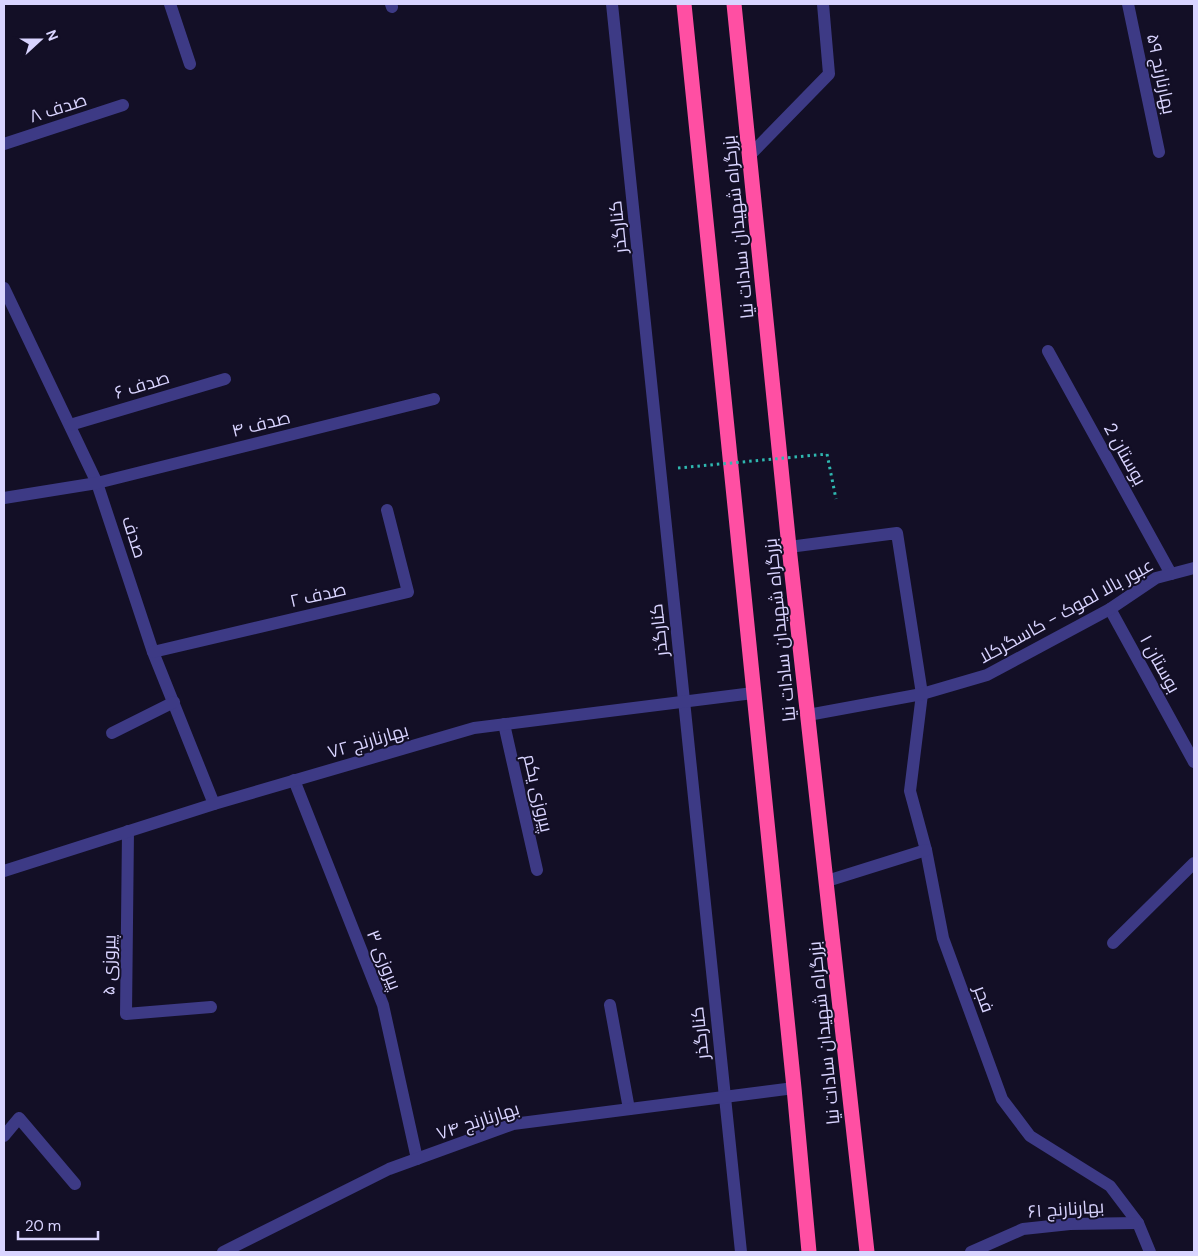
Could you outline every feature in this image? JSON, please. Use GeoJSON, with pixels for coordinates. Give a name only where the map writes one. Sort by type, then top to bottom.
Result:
{"type":"FeatureCollection","features":[{"type":"Feature","properties":{"kind":"highway","name":"بزرگراه شهیدان سادات نیا"},"geometry":{"type":"LineString","coordinates":[[684,4],[809,1252]]}},
{"type":"Feature","properties":{"kind":"highway","name":"بزرگراه شهیدان سادات نیا"},"geometry":{"type":"LineString","coordinates":[[734,4],[789,547],[867,1252]]}},
{"type":"Feature","properties":{"kind":"street"},"geometry":{"type":"LineString","coordinates":[[170,4],[190,64]]}},
{"type":"Feature","properties":{"kind":"street","name":"کنارگذر"},"geometry":{"type":"LineString","coordinates":[[612,4],[740,1252]]}},
{"type":"Feature","properties":{"kind":"street"},"geometry":{"type":"LineString","coordinates":[[749,156],[829,74],[823,4]]}},
{"type":"Feature","properties":{"kind":"street","name":"بهارنارنج ۵۹"},"geometry":{"type":"LineString","coordinates":[[1128,4],[1159,152]]}},
{"type":"Feature","properties":{"kind":"street","name":"صدف ۸"},"geometry":{"type":"LineString","coordinates":[[4,144],[123,105]]}},
{"type":"Feature","properties":{"kind":"street","name":"صدف"},"geometry":{"type":"LineString","coordinates":[[5,292],[98,483],[153,652],[214,804]]}},
{"type":"Feature","properties":{"kind":"street","name":"بوستان 2"},"geometry":{"type":"LineString","coordinates":[[1048,351],[1171,574]]}},
{"type":"Feature","properties":{"kind":"street","name":"صدف ۶"},"geometry":{"type":"LineString","coordinates":[[70,425],[225,379]]}},
{"type":"Feature","properties":{"kind":"street","name":"صدف ۴"},"geometry":{"type":"LineString","coordinates":[[4,498],[98,483],[434,399]]}},
{"type":"Feature","properties":{"kind":"street","name":"صدف ۲"},"geometry":{"type":"LineString","coordinates":[[153,652],[408,592],[387,510]]}},
{"type":"Feature","properties":{"kind":"street","name":"فجر"},"geometry":{"type":"LineString","coordinates":[[789,547],[897,533],[922,694],[910,791],[926,850],[943,938],[1002,1099],[1030,1136],[1110,1186],[1138,1223],[1150,1252]]}},
{"type":"Feature","properties":{"kind":"street","name":"عبور بالا لموک - کاسگرکلا"},"geometry":{"type":"LineString","coordinates":[[808,715],[922,694],[987,675],[1110,609],[1156,578],[1194,568]]}},
{"type":"Feature","properties":{"kind":"street","name":"بوستان ۱"},"geometry":{"type":"LineString","coordinates":[[1110,609],[1194,762]]}},
{"type":"Feature","properties":{"kind":"street","name":"بهارنارنج ۷۲"},"geometry":{"type":"LineString","coordinates":[[4,870],[214,804],[474,728],[754,693]]}},
{"type":"Feature","properties":{"kind":"street"},"geometry":{"type":"LineString","coordinates":[[112,732],[174,702]]}},
{"type":"Feature","properties":{"kind":"street","name":"پیروزی یکم"},"geometry":{"type":"LineString","coordinates":[[504,724],[537,870]]}},
{"type":"Feature","properties":{"kind":"street","name":"پیروزی ۳"},"geometry":{"type":"LineString","coordinates":[[294,780],[383,1005],[417,1159]]}},
{"type":"Feature","properties":{"kind":"street","name":"پیروزی ۵"},"geometry":{"type":"LineString","coordinates":[[128,831],[126,1014],[211,1007]]}},
{"type":"Feature","properties":{"kind":"street"},"geometry":{"type":"LineString","coordinates":[[827,882],[926,850]]}},
{"type":"Feature","properties":{"kind":"street"},"geometry":{"type":"LineString","coordinates":[[1113,943],[1194,863]]}},
{"type":"Feature","properties":{"kind":"street"},"geometry":{"type":"LineString","coordinates":[[610,1004],[629,1109]]}},
{"type":"Feature","properties":{"kind":"street","name":"بهارنارنج ۷۴"},"geometry":{"type":"LineString","coordinates":[[223,1252],[389,1169],[513,1124],[794,1088]]}},
{"type":"Feature","properties":{"kind":"street"},"geometry":{"type":"LineString","coordinates":[[4,1136],[19,1118],[74,1184]]}},
{"type":"Feature","properties":{"kind":"street","name":"بهارنارنج ۶۱"},"geometry":{"type":"LineString","coordinates":[[971,1252],[1023,1229],[1070,1224],[1138,1223]]}},
{"type":"Feature","properties":{"kind":"path"},"geometry":{"type":"LineString","coordinates":[[678,468],[827,454],[836,499]]}}]}
